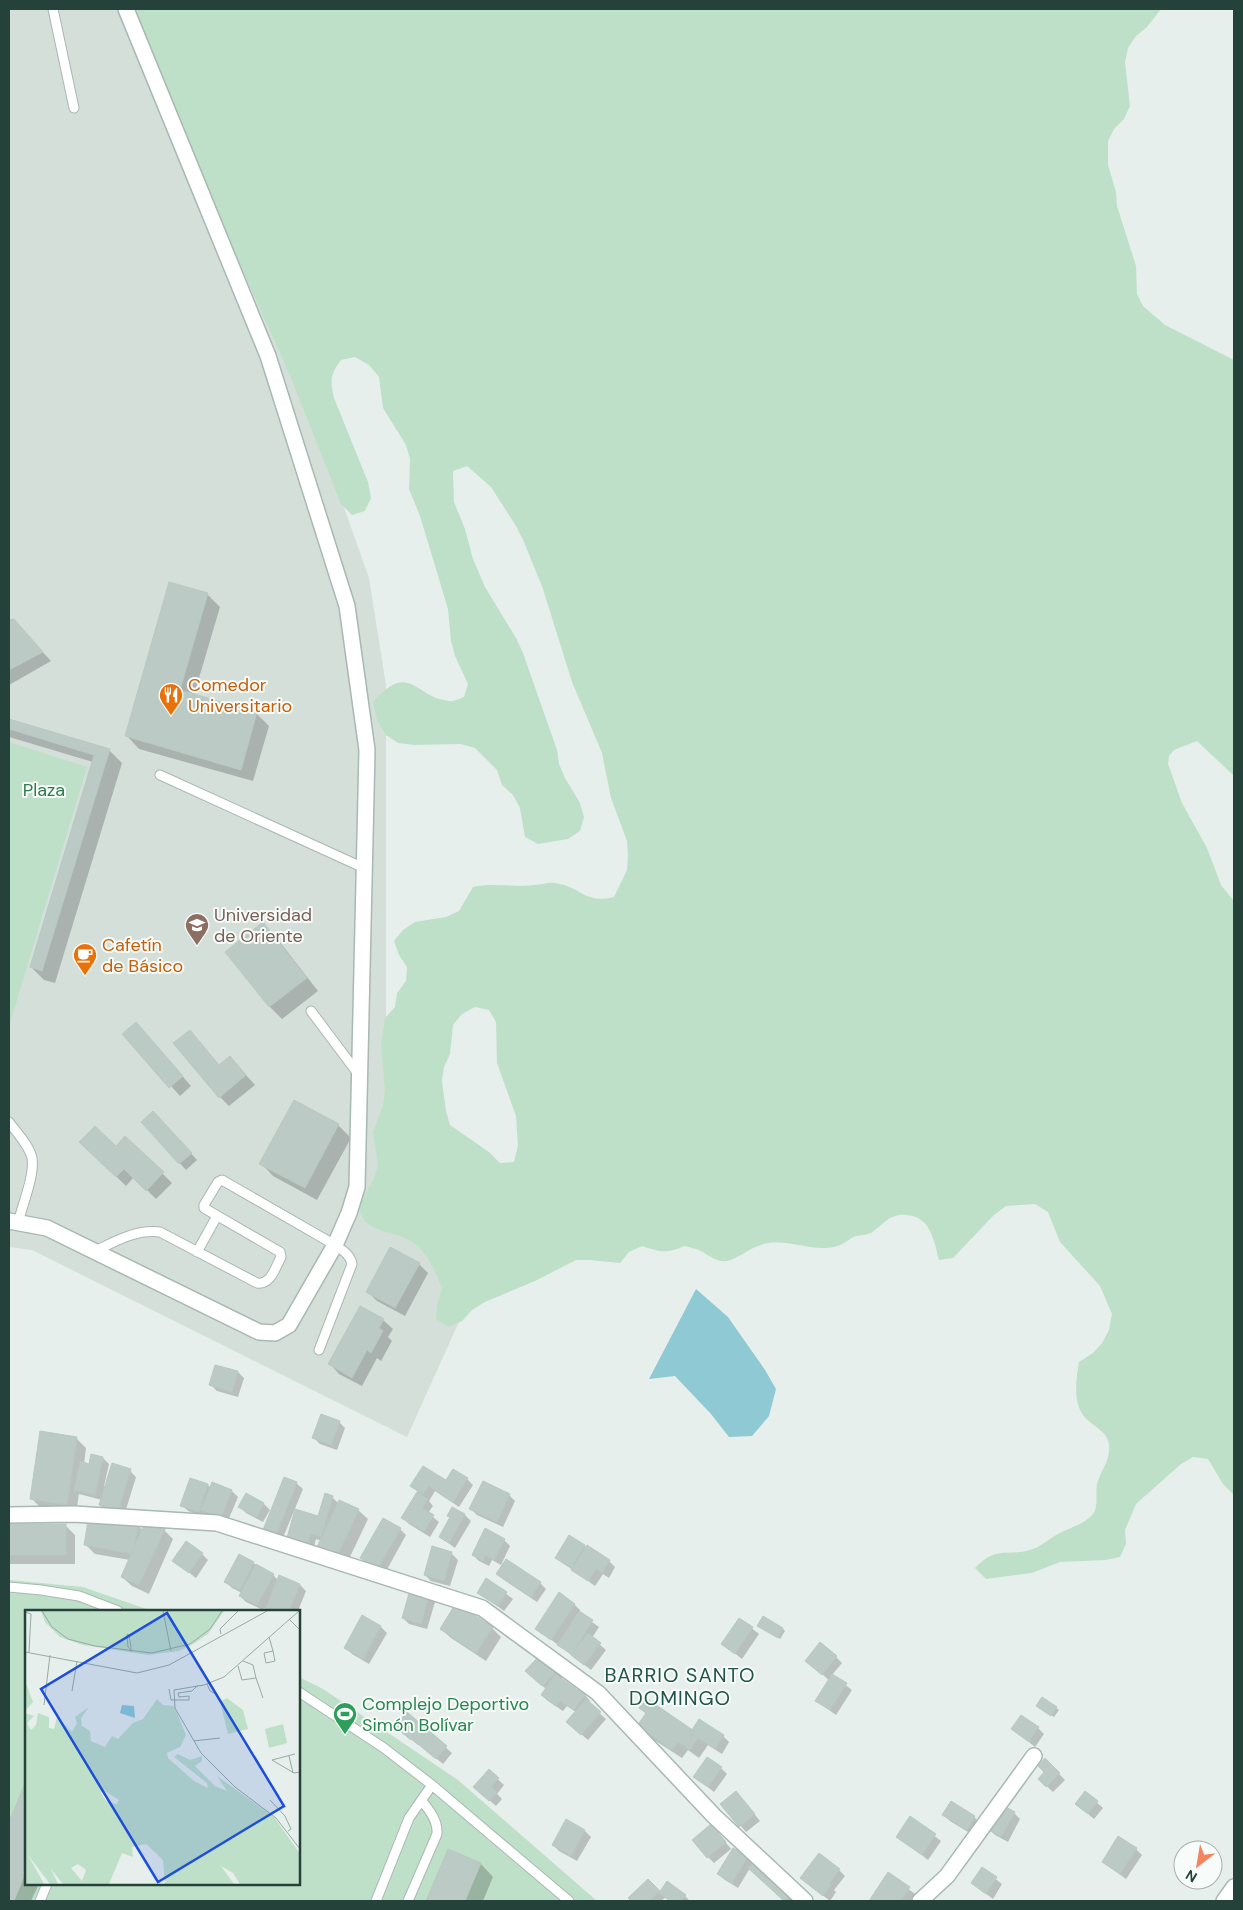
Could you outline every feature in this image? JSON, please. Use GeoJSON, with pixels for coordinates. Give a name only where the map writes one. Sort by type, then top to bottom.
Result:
{"type":"FeatureCollection","features":[{"type":"Feature","properties":{"kind":"street"},"geometry":{"type":"LineString","coordinates":[[13,1222],[46,1228],[259,1332],[275,1333],[289,1325],[334,1245],[349,1213],[357,1187],[367,750],[348,606],[268,356],[126,9]]}},
{"type":"Feature","properties":{"kind":"street"},"geometry":{"type":"LineString","coordinates":[[9,1515],[74,1514],[217,1523],[482,1608],[598,1693],[714,1816],[805,1901]]}},
{"type":"Feature","properties":{"kind":"street"},"geometry":{"type":"LineString","coordinates":[[920,1901],[947,1876],[1034,1756]]}},
{"type":"Feature","properties":{"kind":"street"},"geometry":{"type":"LineString","coordinates":[[1224,1901],[1234,1886]]}},
{"type":"Feature","properties":{"kind":"lane"},"geometry":{"type":"LineString","coordinates":[[53,9],[74,108]]}},
{"type":"Feature","properties":{"kind":"lane"},"geometry":{"type":"LineString","coordinates":[[160,775],[364,868]]}},
{"type":"Feature","properties":{"kind":"lane"},"geometry":{"type":"LineString","coordinates":[[311,1011],[359,1075]]}},
{"type":"Feature","properties":{"kind":"lane"},"geometry":{"type":"LineString","coordinates":[[9,1122],[32,1158],[32,1171],[13,1222]]}},
{"type":"Feature","properties":{"kind":"lane"},"geometry":{"type":"LineString","coordinates":[[95,1251],[137,1232],[160,1232],[257,1283],[263,1284],[268,1281],[281,1257],[280,1252],[206,1210],[204,1205],[218,1182],[222,1180],[348,1254],[352,1264],[319,1350]]}},
{"type":"Feature","properties":{"kind":"lane"},"geometry":{"type":"LineString","coordinates":[[197,1252],[217,1216]]}},
{"type":"Feature","properties":{"kind":"lane"},"geometry":{"type":"LineString","coordinates":[[9,1587],[79,1596],[115,1610]]}},
{"type":"Feature","properties":{"kind":"lane"},"geometry":{"type":"LineString","coordinates":[[300,1693],[384,1748],[432,1785],[569,1901]]}},
{"type":"Feature","properties":{"kind":"lane"},"geometry":{"type":"LineString","coordinates":[[376,1901],[409,1818],[432,1785]]}},
{"type":"Feature","properties":{"kind":"lane"},"geometry":{"type":"LineString","coordinates":[[408,1901],[437,1834],[432,1814],[422,1801]]}},
{"type":"Feature","properties":{"kind":"lane"},"geometry":{"type":"LineString","coordinates":[[40,1901],[47,1885]]}},
{"type":"Feature","properties":{"kind":"shaded area","name":"Universidad de Oriente"},"geometry":{"type":"Polygon","coordinates":[[[9,9],[159,9],[290,355],[369,578],[386,685],[386,1206],[485,1264],[407,1437],[32,1250],[9,1247],[9,9]]]}},
{"type":"Feature","properties":{"kind":"green space"},"geometry":{"type":"Polygon","coordinates":[[[135,9],[1161,9],[1147,27],[1136,36],[1128,48],[1125,62],[1130,106],[1124,119],[1114,129],[1108,141],[1108,165],[1116,192],[1117,206],[1136,266],[1137,294],[1143,306],[1165,325],[1234,360],[1234,776],[1197,741],[1174,750],[1169,756],[1168,764],[1182,803],[1207,848],[1221,885],[1234,901],[1234,1495],[1223,1484],[1208,1459],[1193,1457],[1181,1464],[1136,1504],[1125,1530],[1126,1544],[1120,1557],[1106,1560],[1060,1562],[1032,1573],[986,1579],[975,1568],[989,1556],[1021,1552],[1037,1547],[1089,1518],[1095,1511],[1097,1484],[1109,1455],[1109,1444],[1106,1437],[1084,1416],[1080,1409],[1077,1402],[1076,1386],[1079,1362],[1093,1353],[1102,1343],[1109,1330],[1112,1314],[1100,1286],[1060,1242],[1048,1212],[1035,1204],[1006,1206],[994,1215],[953,1258],[939,1260],[933,1238],[926,1225],[915,1217],[901,1215],[892,1217],[871,1233],[856,1236],[842,1244],[831,1247],[814,1248],[787,1243],[769,1243],[757,1246],[732,1259],[723,1261],[699,1250],[684,1246],[663,1251],[642,1246],[629,1252],[620,1263],[576,1260],[535,1281],[485,1302],[472,1310],[462,1321],[449,1327],[436,1319],[437,1305],[442,1288],[425,1255],[409,1240],[369,1225],[358,1206],[373,1180],[378,1166],[373,1132],[383,1105],[385,1090],[381,1046],[385,1018],[395,1007],[397,993],[406,981],[407,967],[399,955],[394,941],[403,930],[415,922],[446,917],[459,911],[473,887],[488,885],[526,886],[553,883],[568,886],[597,899],[614,897],[627,870],[627,841],[611,798],[602,753],[572,682],[543,589],[524,542],[491,487],[467,466],[453,471],[454,502],[465,529],[473,559],[485,587],[523,653],[557,750],[559,764],[580,803],[584,817],[580,831],[568,839],[538,844],[525,837],[520,808],[513,795],[502,785],[497,770],[475,748],[460,744],[414,745],[398,743],[386,735],[377,720],[373,702],[385,690],[404,682],[437,698],[452,701],[464,697],[468,684],[455,656],[451,641],[448,609],[420,516],[409,489],[410,459],[406,445],[383,408],[379,377],[369,365],[355,357],[341,360],[332,378],[334,398],[368,482],[371,498],[365,511],[352,515],[341,504],[291,378],[232,247],[135,9]],[[475,1007],[462,1014],[453,1025],[450,1054],[444,1067],[442,1081],[446,1111],[450,1125],[489,1152],[500,1163],[514,1162],[518,1145],[516,1116],[497,1063],[496,1022],[489,1010],[475,1007]]]}},
{"type":"Feature","properties":{"kind":"green space","name":"Plaza"},"geometry":{"type":"Polygon","coordinates":[[[9,742],[87,767],[9,1027],[9,742]]]}},
{"type":"Feature","properties":{"kind":"green space","name":"Complejo Deportivo Simón Bolívar"},"geometry":{"type":"Polygon","coordinates":[[[9,1580],[83,1587],[149,1610],[25,1610],[25,1885],[300,1885],[300,1678],[323,1689],[458,1780],[597,1901],[9,1901],[9,1580]]]}},
{"type":"Feature","properties":{"kind":"water"},"geometry":{"type":"Polygon","coordinates":[[[696,1289],[728,1317],[776,1389],[769,1416],[752,1436],[729,1437],[711,1414],[675,1376],[649,1379],[696,1289]]]}},
{"type":"Feature","properties":{"kind":"building"},"geometry":{"type":"Polygon","coordinates":[[[169,582],[208,593],[180,690],[257,712],[241,770],[125,736],[169,582]]]}},
{"type":"Feature","properties":{"kind":"building"},"geometry":{"type":"Polygon","coordinates":[[[14,619],[43,652],[9,670],[9,620],[14,619]]]}},
{"type":"Feature","properties":{"kind":"building"},"geometry":{"type":"Polygon","coordinates":[[[9,719],[110,749],[42,971],[30,967],[94,755],[9,729],[9,719]]]}},
{"type":"Feature","properties":{"kind":"building"},"geometry":{"type":"Polygon","coordinates":[[[263,922],[307,978],[269,1007],[225,952],[263,922]]]}},
{"type":"Feature","properties":{"kind":"building"},"geometry":{"type":"Polygon","coordinates":[[[136,1022],[183,1076],[169,1088],[122,1034],[136,1022]]]}},
{"type":"Feature","properties":{"kind":"building"},"geometry":{"type":"Polygon","coordinates":[[[190,1030],[219,1065],[230,1056],[246,1075],[219,1098],[173,1043],[190,1030]]]}},
{"type":"Feature","properties":{"kind":"building"},"geometry":{"type":"Polygon","coordinates":[[[294,1100],[339,1124],[305,1188],[259,1164],[294,1100]]]}},
{"type":"Feature","properties":{"kind":"building"},"geometry":{"type":"Polygon","coordinates":[[[153,1111],[192,1153],[179,1164],[141,1122],[153,1111]]]}},
{"type":"Feature","properties":{"kind":"building"},"geometry":{"type":"Polygon","coordinates":[[[95,1126],[116,1146],[125,1136],[164,1172],[146,1191],[124,1169],[116,1177],[79,1142],[95,1126]]]}},
{"type":"Feature","properties":{"kind":"building"},"geometry":{"type":"Polygon","coordinates":[[[390,1247],[420,1263],[395,1308],[366,1292],[390,1247]]]}},
{"type":"Feature","properties":{"kind":"building"},"geometry":{"type":"Polygon","coordinates":[[[360,1306],[384,1319],[379,1328],[383,1331],[371,1353],[367,1350],[352,1378],[328,1364],[360,1306]]]}},
{"type":"Feature","properties":{"kind":"building"},"geometry":{"type":"Polygon","coordinates":[[[215,1365],[238,1371],[232,1392],[209,1385],[215,1365]]]}},
{"type":"Feature","properties":{"kind":"building"},"geometry":{"type":"Polygon","coordinates":[[[321,1414],[340,1421],[331,1445],[312,1438],[321,1414]]]}},
{"type":"Feature","properties":{"kind":"building"},"geometry":{"type":"Polygon","coordinates":[[[40,1431],[77,1437],[67,1505],[30,1499],[40,1431]]]}},
{"type":"Feature","properties":{"kind":"building"},"geometry":{"type":"Polygon","coordinates":[[[91,1454],[103,1457],[95,1495],[74,1490],[80,1461],[89,1464],[91,1454]]]}},
{"type":"Feature","properties":{"kind":"building"},"geometry":{"type":"Polygon","coordinates":[[[112,1463],[131,1469],[118,1511],[99,1505],[112,1463]]]}},
{"type":"Feature","properties":{"kind":"building"},"geometry":{"type":"Polygon","coordinates":[[[423,1466],[446,1480],[453,1469],[468,1478],[453,1502],[429,1486],[423,1494],[410,1486],[423,1466]]]}},
{"type":"Feature","properties":{"kind":"building"},"geometry":{"type":"Polygon","coordinates":[[[284,1477],[297,1482],[276,1535],[263,1530],[284,1477]]]}},
{"type":"Feature","properties":{"kind":"building"},"geometry":{"type":"Polygon","coordinates":[[[190,1478],[208,1484],[199,1512],[180,1506],[190,1478]]]}},
{"type":"Feature","properties":{"kind":"building"},"geometry":{"type":"Polygon","coordinates":[[[483,1481],[510,1494],[497,1522],[469,1509],[483,1481]]]}},
{"type":"Feature","properties":{"kind":"building"},"geometry":{"type":"Polygon","coordinates":[[[212,1482],[232,1490],[221,1518],[201,1510],[212,1482]]]}},
{"type":"Feature","properties":{"kind":"building"},"geometry":{"type":"Polygon","coordinates":[[[417,1492],[428,1499],[422,1508],[434,1515],[424,1531],[401,1518],[417,1492]]]}},
{"type":"Feature","properties":{"kind":"building"},"geometry":{"type":"Polygon","coordinates":[[[246,1493],[264,1503],[257,1517],[238,1507],[246,1493]]]}},
{"type":"Feature","properties":{"kind":"building"},"geometry":{"type":"Polygon","coordinates":[[[325,1493],[333,1496],[321,1537],[311,1534],[308,1544],[287,1538],[295,1509],[318,1516],[325,1493]]]}},
{"type":"Feature","properties":{"kind":"building"},"geometry":{"type":"Polygon","coordinates":[[[339,1500],[359,1509],[337,1556],[317,1547],[339,1500]]]}},
{"type":"Feature","properties":{"kind":"building"},"geometry":{"type":"Polygon","coordinates":[[[452,1507],[465,1514],[449,1543],[439,1537],[450,1517],[447,1516],[452,1507]]]}},
{"type":"Feature","properties":{"kind":"building"},"geometry":{"type":"Polygon","coordinates":[[[89,1515],[138,1524],[133,1554],[84,1545],[89,1515]]]}},
{"type":"Feature","properties":{"kind":"building"},"geometry":{"type":"Polygon","coordinates":[[[383,1518],[401,1528],[378,1568],[360,1558],[383,1518]]]}},
{"type":"Feature","properties":{"kind":"building"},"geometry":{"type":"Polygon","coordinates":[[[146,1520],[165,1529],[139,1585],[121,1577],[146,1520]]]}},
{"type":"Feature","properties":{"kind":"building"},"geometry":{"type":"Polygon","coordinates":[[[9,1524],[66,1524],[66,1555],[9,1555],[9,1524]]]}},
{"type":"Feature","properties":{"kind":"building"},"geometry":{"type":"Polygon","coordinates":[[[485,1528],[505,1539],[494,1560],[485,1555],[483,1561],[472,1555],[485,1528]]]}},
{"type":"Feature","properties":{"kind":"building"},"geometry":{"type":"Polygon","coordinates":[[[569,1535],[585,1545],[571,1568],[555,1558],[569,1535]]]}},
{"type":"Feature","properties":{"kind":"building"},"geometry":{"type":"Polygon","coordinates":[[[186,1541],[203,1553],[189,1573],[172,1561],[186,1541]]]}},
{"type":"Feature","properties":{"kind":"building"},"geometry":{"type":"Polygon","coordinates":[[[587,1545],[610,1560],[602,1573],[596,1569],[588,1581],[571,1570],[587,1545]]]}},
{"type":"Feature","properties":{"kind":"building"},"geometry":{"type":"Polygon","coordinates":[[[432,1546],[452,1552],[444,1581],[424,1575],[432,1546]]]}},
{"type":"Feature","properties":{"kind":"building"},"geometry":{"type":"Polygon","coordinates":[[[239,1554],[254,1562],[240,1590],[224,1582],[239,1554]]]}},
{"type":"Feature","properties":{"kind":"building"},"geometry":{"type":"Polygon","coordinates":[[[506,1559],[541,1582],[531,1597],[496,1574],[506,1559]]]}},
{"type":"Feature","properties":{"kind":"building"},"geometry":{"type":"Polygon","coordinates":[[[256,1564],[274,1574],[257,1605],[239,1596],[256,1564]]]}},
{"type":"Feature","properties":{"kind":"building"},"geometry":{"type":"Polygon","coordinates":[[[279,1575],[300,1584],[289,1610],[265,1610],[279,1575]]]}},
{"type":"Feature","properties":{"kind":"building"},"geometry":{"type":"Polygon","coordinates":[[[486,1578],[507,1592],[498,1606],[477,1593],[486,1578]]]}},
{"type":"Feature","properties":{"kind":"building"},"geometry":{"type":"Polygon","coordinates":[[[410,1590],[429,1595],[421,1624],[402,1618],[410,1590]]]}},
{"type":"Feature","properties":{"kind":"building"},"geometry":{"type":"Polygon","coordinates":[[[559,1592],[575,1604],[551,1640],[535,1629],[559,1592]]]}},
{"type":"Feature","properties":{"kind":"building"},"geometry":{"type":"Polygon","coordinates":[[[456,1603],[493,1627],[476,1653],[440,1629],[456,1603]]]}},
{"type":"Feature","properties":{"kind":"building"},"geometry":{"type":"Polygon","coordinates":[[[579,1611],[593,1620],[572,1654],[557,1645],[579,1611]]]}},
{"type":"Feature","properties":{"kind":"building"},"geometry":{"type":"Polygon","coordinates":[[[362,1615],[381,1626],[363,1659],[344,1648],[362,1615]]]}},
{"type":"Feature","properties":{"kind":"building"},"geometry":{"type":"Polygon","coordinates":[[[763,1616],[783,1628],[778,1638],[757,1626],[763,1616]]]}},
{"type":"Feature","properties":{"kind":"building"},"geometry":{"type":"Polygon","coordinates":[[[739,1618],[753,1627],[735,1654],[721,1644],[739,1618]]]}},
{"type":"Feature","properties":{"kind":"building"},"geometry":{"type":"Polygon","coordinates":[[[588,1633],[601,1643],[584,1665],[571,1655],[588,1633]]]}},
{"type":"Feature","properties":{"kind":"building"},"geometry":{"type":"Polygon","coordinates":[[[820,1642],[837,1656],[822,1675],[805,1661],[820,1642]]]}},
{"type":"Feature","properties":{"kind":"building"},"geometry":{"type":"Polygon","coordinates":[[[541,1654],[558,1670],[542,1686],[525,1671],[541,1654]]]}},
{"type":"Feature","properties":{"kind":"building"},"geometry":{"type":"Polygon","coordinates":[[[555,1674],[585,1695],[574,1710],[560,1701],[556,1706],[541,1695],[555,1674]]]}},
{"type":"Feature","properties":{"kind":"building"},"geometry":{"type":"Polygon","coordinates":[[[832,1674],[847,1683],[830,1710],[815,1701],[832,1674]]]}},
{"type":"Feature","properties":{"kind":"building"},"geometry":{"type":"Polygon","coordinates":[[[1042,1697],[1057,1707],[1051,1716],[1036,1706],[1042,1697]]]}},
{"type":"Feature","properties":{"kind":"building"},"geometry":{"type":"Polygon","coordinates":[[[646,1698],[700,1735],[690,1750],[678,1742],[672,1750],[637,1726],[646,1713],[639,1708],[646,1698]]]}},
{"type":"Feature","properties":{"kind":"building"},"geometry":{"type":"Polygon","coordinates":[[[586,1699],[601,1712],[581,1735],[566,1722],[586,1699]]]}},
{"type":"Feature","properties":{"kind":"building"},"geometry":{"type":"Polygon","coordinates":[[[407,1712],[447,1746],[436,1759],[395,1727],[407,1712]]]}},
{"type":"Feature","properties":{"kind":"building"},"geometry":{"type":"Polygon","coordinates":[[[1021,1715],[1039,1727],[1029,1742],[1011,1729],[1021,1715]]]}},
{"type":"Feature","properties":{"kind":"building"},"geometry":{"type":"Polygon","coordinates":[[[699,1719],[724,1735],[715,1749],[690,1733],[699,1719]]]}},
{"type":"Feature","properties":{"kind":"building"},"geometry":{"type":"Polygon","coordinates":[[[707,1757],[722,1767],[708,1787],[693,1777],[707,1757]]]}},
{"type":"Feature","properties":{"kind":"building"},"geometry":{"type":"Polygon","coordinates":[[[1045,1758],[1060,1773],[1046,1787],[1038,1779],[1044,1772],[1038,1766],[1045,1758]]]}},
{"type":"Feature","properties":{"kind":"building"},"geometry":{"type":"Polygon","coordinates":[[[489,1769],[499,1778],[491,1787],[497,1792],[489,1801],[473,1787],[489,1769]]]}},
{"type":"Feature","properties":{"kind":"building"},"geometry":{"type":"Polygon","coordinates":[[[25,1783],[25,1874],[14,1901],[9,1901],[9,1822],[25,1783]]]}},
{"type":"Feature","properties":{"kind":"building"},"geometry":{"type":"Polygon","coordinates":[[[736,1791],[755,1814],[739,1827],[720,1804],[736,1791]]]}},
{"type":"Feature","properties":{"kind":"building"},"geometry":{"type":"Polygon","coordinates":[[[1085,1791],[1098,1801],[1088,1814],[1075,1804],[1085,1791]]]}},
{"type":"Feature","properties":{"kind":"building"},"geometry":{"type":"Polygon","coordinates":[[[951,1801],[975,1816],[967,1830],[942,1815],[951,1801]]]}},
{"type":"Feature","properties":{"kind":"building"},"geometry":{"type":"Polygon","coordinates":[[[1000,1804],[1015,1812],[1001,1837],[987,1829],[1000,1804]]]}},
{"type":"Feature","properties":{"kind":"building"},"geometry":{"type":"Polygon","coordinates":[[[910,1816],[936,1834],[922,1855],[896,1837],[910,1816]]]}},
{"type":"Feature","properties":{"kind":"building"},"geometry":{"type":"Polygon","coordinates":[[[566,1819],[585,1830],[571,1856],[552,1845],[566,1819]]]}},
{"type":"Feature","properties":{"kind":"building"},"geometry":{"type":"Polygon","coordinates":[[[711,1824],[726,1842],[707,1858],[692,1840],[711,1824]]]}},
{"type":"Feature","properties":{"kind":"building"},"geometry":{"type":"Polygon","coordinates":[[[1118,1836],[1137,1848],[1120,1874],[1102,1862],[1118,1836]]]}},
{"type":"Feature","properties":{"kind":"building"},"geometry":{"type":"Polygon","coordinates":[[[733,1848],[748,1856],[732,1883],[717,1874],[733,1848]]]}},
{"type":"Feature","properties":{"kind":"building"},"geometry":{"type":"Polygon","coordinates":[[[448,1849],[481,1863],[465,1901],[426,1901],[448,1849]]]}},
{"type":"Feature","properties":{"kind":"building"},"geometry":{"type":"Polygon","coordinates":[[[819,1853],[840,1869],[823,1896],[800,1878],[819,1853]]]}},
{"type":"Feature","properties":{"kind":"building"},"geometry":{"type":"Polygon","coordinates":[[[758,1858],[793,1893],[784,1901],[748,1868],[758,1858]]]}},
{"type":"Feature","properties":{"kind":"building"},"geometry":{"type":"Polygon","coordinates":[[[982,1867],[997,1877],[986,1894],[971,1883],[982,1867]]]}},
{"type":"Feature","properties":{"kind":"building"},"geometry":{"type":"Polygon","coordinates":[[[888,1872],[910,1887],[901,1901],[869,1901],[888,1872]]]}},
{"type":"Feature","properties":{"kind":"building"},"geometry":{"type":"Polygon","coordinates":[[[648,1879],[660,1891],[649,1901],[631,1901],[628,1898],[648,1879]]]}},
{"type":"Feature","properties":{"kind":"building"},"geometry":{"type":"Polygon","coordinates":[[[667,1881],[686,1895],[681,1901],[670,1901],[659,1893],[667,1881]]]}},
{"type":"Feature","properties":{"kind":"place","name":"Comedor Universitario"},"geometry":{"type":"Point","coordinates":[171,716]}},
{"type":"Feature","properties":{"kind":"place","name":"Universidad de Oriente"},"geometry":{"type":"Point","coordinates":[197,946]}},
{"type":"Feature","properties":{"kind":"place","name":"Cafetín de Básico"},"geometry":{"type":"Point","coordinates":[85,976]}},
{"type":"Feature","properties":{"kind":"place","name":"Complejo Deportivo Simón Bolívar"},"geometry":{"type":"Point","coordinates":[345,1735]}},
{"type":"Feature","properties":{"kind":"district","name":"BARRIO SANTO DOMINGO"},"geometry":{"type":"Point","coordinates":[680,1686]}}]}
